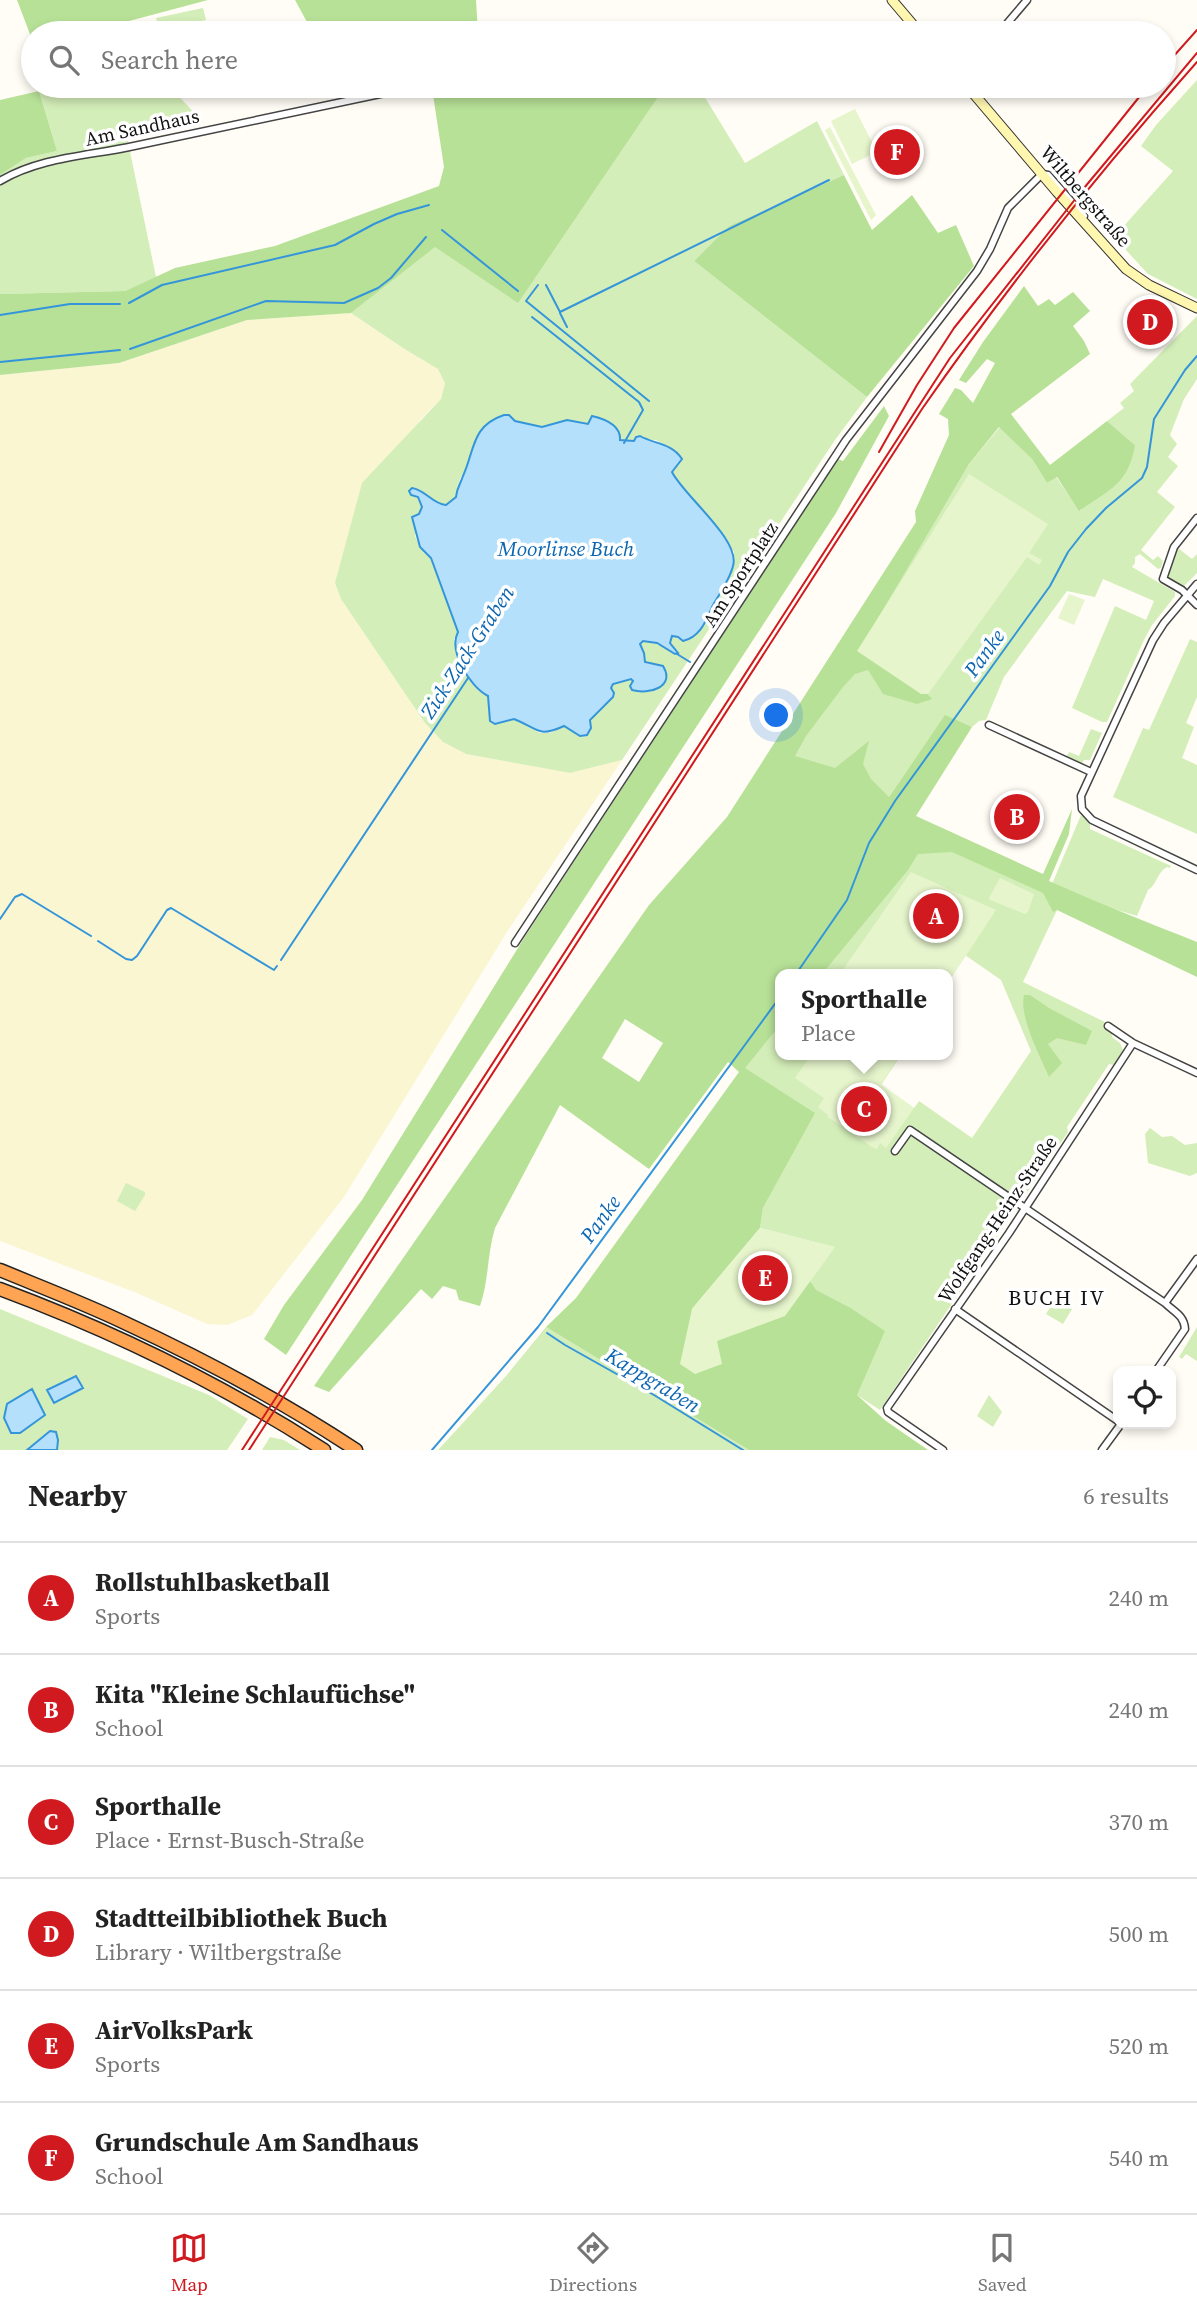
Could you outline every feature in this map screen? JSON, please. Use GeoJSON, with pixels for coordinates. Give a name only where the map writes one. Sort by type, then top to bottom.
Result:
{"type":"FeatureCollection","features":[{"type":"Feature","properties":{"kind":"highway"},"geometry":{"type":"LineString","coordinates":[[0,1270],[121,1320],[207,1363],[291,1409],[356,1450]]}},
{"type":"Feature","properties":{"kind":"highway"},"geometry":{"type":"LineString","coordinates":[[0,1290],[148,1351],[232,1395],[324,1450]]}},
{"type":"Feature","properties":{"kind":"main road"},"geometry":{"type":"LineString","coordinates":[[892,0],[909,21]]}},
{"type":"Feature","properties":{"kind":"main road","name":"Wiltbergstraße"},"geometry":{"type":"LineString","coordinates":[[977,98],[1117,259],[1141,281],[1197,308]]}},
{"type":"Feature","properties":{"kind":"street"},"geometry":{"type":"LineString","coordinates":[[1009,21],[1027,0]]}},
{"type":"Feature","properties":{"kind":"street","name":"Am Sandhaus"},"geometry":{"type":"LineString","coordinates":[[0,181],[41,162],[132,147],[362,98]]}},
{"type":"Feature","properties":{"kind":"street","name":"Am Sportplatz"},"geometry":{"type":"LineString","coordinates":[[515,943],[846,440],[977,271],[1013,202],[1042,174]]}},
{"type":"Feature","properties":{"kind":"street"},"geometry":{"type":"LineString","coordinates":[[1197,518],[1174,547],[1163,579],[1182,590],[1197,605]]}},
{"type":"Feature","properties":{"kind":"street"},"geometry":{"type":"LineString","coordinates":[[1197,584],[1164,622],[1153,640],[1080,801],[1087,817],[1197,870]]}},
{"type":"Feature","properties":{"kind":"street"},"geometry":{"type":"LineString","coordinates":[[989,725],[1091,772]]}},
{"type":"Feature","properties":{"kind":"street"},"geometry":{"type":"LineString","coordinates":[[1108,1026],[1133,1043],[1197,1073]]}},
{"type":"Feature","properties":{"kind":"street","name":"Wolfgang-Heinz-Straße"},"geometry":{"type":"LineString","coordinates":[[943,1450],[888,1412],[887,1408],[1024,1209],[1133,1043]]}},
{"type":"Feature","properties":{"kind":"street"},"geometry":{"type":"LineString","coordinates":[[895,1151],[909,1130],[1182,1316],[1185,1329],[1159,1366]]}},
{"type":"Feature","properties":{"kind":"street"},"geometry":{"type":"LineString","coordinates":[[1165,1303],[1197,1259]]}},
{"type":"Feature","properties":{"kind":"street"},"geometry":{"type":"LineString","coordinates":[[956,1309],[1113,1418]]}},
{"type":"Feature","properties":{"kind":"street"},"geometry":{"type":"LineString","coordinates":[[1102,1450],[1115,1429]]}},
{"type":"Feature","properties":{"kind":"shaded area"},"geometry":{"type":"Polygon","coordinates":[[[351,313],[439,369],[445,382],[441,399],[420,420],[335,583],[341,599],[425,723],[443,742],[466,754],[570,773],[622,760],[507,932],[344,1197],[252,1315],[227,1325],[207,1324],[137,1293],[0,1241],[0,375],[119,363],[247,320],[351,313]]]}},
{"type":"Feature","properties":{"kind":"green space"},"geometry":{"type":"Polygon","coordinates":[[[17,0],[208,0],[129,21],[25,21],[17,0]]]}},
{"type":"Feature","properties":{"kind":"green space"},"geometry":{"type":"Polygon","coordinates":[[[295,0],[476,0],[477,21],[306,21],[295,0]]]}},
{"type":"Feature","properties":{"kind":"green space"},"geometry":{"type":"Polygon","coordinates":[[[203,8],[206,20],[157,21],[156,18],[203,8]]]}},
{"type":"Feature","properties":{"kind":"green space"},"geometry":{"type":"Polygon","coordinates":[[[1197,80],[1197,299],[1148,274],[1114,237],[1173,171],[1141,146],[1156,125],[1197,80]]]}},
{"type":"Feature","properties":{"kind":"green space"},"geometry":{"type":"Polygon","coordinates":[[[21,95],[21,98],[41,98],[57,151],[26,158],[0,175],[0,100],[21,95]]]}},
{"type":"Feature","properties":{"kind":"green space"},"geometry":{"type":"Polygon","coordinates":[[[41,98],[180,98],[203,122],[127,137],[156,277],[125,291],[0,294],[0,175],[26,158],[57,151],[41,98]]]}},
{"type":"Feature","properties":{"kind":"green space"},"geometry":{"type":"Polygon","coordinates":[[[434,98],[657,98],[518,303],[435,247],[351,313],[247,320],[119,363],[0,375],[0,294],[125,291],[175,268],[275,246],[439,186],[444,167],[434,98]]]}},
{"type":"Feature","properties":{"kind":"green space"},"geometry":{"type":"Polygon","coordinates":[[[650,98],[705,98],[745,163],[817,121],[844,175],[729,226],[694,261],[867,397],[835,440],[622,760],[570,773],[466,754],[443,742],[425,723],[341,599],[335,583],[362,483],[441,399],[445,383],[438,369],[351,313],[435,246],[650,98]],[[592,416],[588,424],[567,420],[542,427],[515,421],[469,464],[458,485],[456,497],[446,505],[439,504],[419,489],[418,497],[423,507],[415,536],[420,547],[431,557],[458,632],[454,639],[488,696],[488,710],[496,724],[514,719],[540,733],[550,733],[564,726],[590,720],[613,697],[612,684],[631,679],[639,692],[659,689],[663,666],[645,663],[640,644],[648,641],[675,648],[670,643],[672,636],[684,641],[699,633],[734,566],[734,552],[715,524],[672,472],[680,463],[679,454],[656,440],[640,437],[626,442],[620,438],[612,424],[592,416]]]}},
{"type":"Feature","properties":{"kind":"green space"},"geometry":{"type":"Polygon","coordinates":[[[855,109],[877,152],[852,164],[831,121],[855,109]]]}},
{"type":"Feature","properties":{"kind":"green space"},"geometry":{"type":"Polygon","coordinates":[[[830,127],[876,215],[871,220],[825,130],[830,127]]]}},
{"type":"Feature","properties":{"kind":"green space"},"geometry":{"type":"Polygon","coordinates":[[[844,175],[872,230],[912,195],[938,233],[956,225],[974,266],[867,397],[694,261],[729,226],[844,175]]]}},
{"type":"Feature","properties":{"kind":"green space"},"geometry":{"type":"Polygon","coordinates":[[[1024,286],[1038,306],[1049,299],[1055,305],[1073,292],[1090,311],[1073,326],[1090,354],[1011,414],[1050,465],[1107,421],[1135,445],[1128,469],[1116,485],[1079,511],[1057,477],[1047,483],[1032,459],[999,427],[969,464],[871,630],[932,699],[917,704],[883,694],[868,670],[855,674],[806,736],[795,756],[835,768],[869,741],[863,764],[871,779],[889,797],[945,715],[972,727],[916,816],[1043,874],[1072,809],[1069,834],[1049,881],[1197,942],[1197,977],[1057,910],[1053,912],[1043,893],[952,852],[918,854],[908,870],[826,969],[775,969],[775,1031],[745,1068],[815,1113],[763,1208],[760,1228],[692,1309],[716,1341],[737,1332],[810,1281],[816,1290],[849,1307],[885,1331],[857,1395],[886,1421],[928,1450],[749,1450],[546,1327],[576,1298],[739,1072],[728,1062],[649,1169],[560,1105],[495,1228],[480,1306],[459,1300],[456,1290],[443,1286],[432,1299],[421,1289],[329,1392],[314,1386],[649,905],[727,817],[916,522],[915,511],[949,435],[948,419],[939,414],[955,388],[961,390],[973,403],[995,363],[987,359],[966,383],[959,380],[1024,286]],[[625,1019],[602,1058],[639,1082],[663,1043],[625,1019]]]}},
{"type":"Feature","properties":{"kind":"green space"},"geometry":{"type":"Polygon","coordinates":[[[1197,316],[1197,379],[1184,399],[1170,435],[1177,444],[1168,457],[1178,466],[1157,492],[1175,507],[1141,550],[1153,560],[1158,556],[1163,561],[1158,569],[1140,554],[1135,557],[1132,567],[1175,592],[1175,596],[1152,625],[1107,722],[1072,708],[1115,606],[1146,620],[1154,601],[1103,579],[1095,597],[1067,591],[1004,677],[986,720],[979,721],[972,727],[945,716],[889,797],[793,756],[969,464],[1000,427],[1032,459],[1047,483],[1056,477],[1080,511],[1135,445],[1107,421],[1124,408],[1120,403],[1134,391],[1130,384],[1197,316]]]}},
{"type":"Feature","properties":{"kind":"green space"},"geometry":{"type":"Polygon","coordinates":[[[884,406],[889,416],[836,513],[286,1355],[264,1339],[284,1305],[362,1200],[526,935],[838,459],[843,461],[884,406]]]}},
{"type":"Feature","properties":{"kind":"green space"},"geometry":{"type":"Polygon","coordinates":[[[969,474],[1048,524],[1029,553],[1042,560],[1039,565],[1027,557],[928,694],[921,694],[857,651],[969,474]]]}},
{"type":"Feature","properties":{"kind":"green space"},"geometry":{"type":"Polygon","coordinates":[[[1178,548],[1192,559],[1197,554],[1197,573],[1183,587],[1169,579],[1168,572],[1178,548]]]}},
{"type":"Feature","properties":{"kind":"green space"},"geometry":{"type":"Polygon","coordinates":[[[1069,594],[1085,600],[1074,625],[1058,618],[1069,594]]]}},
{"type":"Feature","properties":{"kind":"green space"},"geometry":{"type":"Polygon","coordinates":[[[1190,639],[1197,642],[1197,697],[1186,723],[1194,727],[1182,758],[1197,765],[1197,834],[1113,797],[1143,728],[1149,730],[1190,639]]]}},
{"type":"Feature","properties":{"kind":"green space"},"geometry":{"type":"Polygon","coordinates":[[[1091,729],[1102,733],[1090,760],[1084,760],[1082,763],[1067,756],[1069,752],[1079,756],[1091,729]]]}},
{"type":"Feature","properties":{"kind":"green space"},"geometry":{"type":"Polygon","coordinates":[[[1081,815],[1090,823],[1090,829],[1171,866],[1164,869],[1148,890],[1137,916],[1104,906],[1057,910],[1023,982],[1113,1026],[1112,1037],[1120,1043],[1123,1050],[1114,1065],[1109,1064],[1067,1127],[1068,1132],[880,1410],[857,1395],[849,1307],[815,1290],[810,1281],[834,1247],[760,1228],[763,1208],[810,1121],[741,1072],[775,1030],[775,1060],[898,1060],[881,1085],[914,1108],[919,1101],[972,1138],[1031,1051],[1001,980],[965,955],[952,969],[824,969],[940,827],[1052,884],[1081,815]]]}},
{"type":"Feature","properties":{"kind":"green space"},"geometry":{"type":"Polygon","coordinates":[[[911,872],[996,910],[953,975],[953,969],[843,969],[911,872]]]}},
{"type":"Feature","properties":{"kind":"green space"},"geometry":{"type":"Polygon","coordinates":[[[1000,878],[1034,894],[1028,912],[1025,914],[990,900],[1000,878]]]}},
{"type":"Feature","properties":{"kind":"green space"},"geometry":{"type":"Polygon","coordinates":[[[1024,995],[1030,995],[1092,1031],[1086,1045],[1057,1038],[1048,1044],[1062,1063],[1049,1077],[1027,1025],[1024,995]]]}},
{"type":"Feature","properties":{"kind":"green space"},"geometry":{"type":"Polygon","coordinates":[[[808,1060],[897,1060],[881,1084],[914,1108],[886,1148],[880,1143],[877,1149],[828,1117],[818,1107],[824,1098],[795,1078],[808,1060]]]}},
{"type":"Feature","properties":{"kind":"green space"},"geometry":{"type":"Polygon","coordinates":[[[1150,1128],[1162,1137],[1172,1136],[1185,1145],[1197,1143],[1197,1173],[1190,1176],[1148,1163],[1145,1134],[1150,1128]]]}},
{"type":"Feature","properties":{"kind":"green space"},"geometry":{"type":"Polygon","coordinates":[[[126,1183],[145,1192],[135,1211],[117,1201],[126,1183]]]}},
{"type":"Feature","properties":{"kind":"green space"},"geometry":{"type":"Polygon","coordinates":[[[760,1228],[835,1247],[785,1316],[717,1341],[722,1364],[695,1374],[680,1364],[692,1309],[760,1228]]]}},
{"type":"Feature","properties":{"kind":"green space"},"geometry":{"type":"Polygon","coordinates":[[[1059,1293],[1072,1309],[1063,1324],[1046,1314],[1059,1293]]]}},
{"type":"Feature","properties":{"kind":"green space"},"geometry":{"type":"Polygon","coordinates":[[[0,1309],[209,1395],[248,1419],[227,1450],[57,1450],[58,1440],[50,1431],[27,1450],[0,1450],[0,1309]],[[32,1389],[7,1404],[4,1418],[11,1432],[20,1433],[45,1415],[32,1389]]]}},
{"type":"Feature","properties":{"kind":"green space"},"geometry":{"type":"Polygon","coordinates":[[[546,1327],[749,1450],[438,1450],[506,1376],[546,1327]]]}},
{"type":"Feature","properties":{"kind":"green space"},"geometry":{"type":"Polygon","coordinates":[[[1197,1327],[1197,1361],[1186,1354],[1182,1359],[1179,1357],[1197,1327]]]}},
{"type":"Feature","properties":{"kind":"green space"},"geometry":{"type":"Polygon","coordinates":[[[989,1395],[1002,1412],[993,1427],[977,1416],[989,1395]]]}},
{"type":"Feature","properties":{"kind":"green space"},"geometry":{"type":"Polygon","coordinates":[[[270,1437],[284,1440],[300,1450],[262,1450],[270,1437]]]}},
{"type":"Feature","properties":{"kind":"water","name":"Moorlinse Buch"},"geometry":{"type":"Polygon","coordinates":[[[509,415],[515,421],[542,427],[567,420],[588,424],[592,416],[615,427],[620,440],[634,441],[640,436],[673,450],[682,459],[672,472],[720,531],[733,555],[730,576],[702,627],[694,636],[683,641],[672,636],[670,643],[678,653],[675,654],[657,643],[643,641],[640,644],[645,662],[663,666],[666,679],[663,684],[653,690],[639,691],[632,690],[631,679],[613,684],[613,697],[590,720],[591,728],[587,735],[580,736],[564,726],[543,732],[514,719],[495,724],[490,721],[488,696],[474,685],[458,658],[458,632],[431,558],[420,547],[412,517],[419,514],[422,507],[418,497],[411,495],[409,491],[412,488],[417,489],[446,505],[456,497],[480,432],[493,420],[509,415]]]}},
{"type":"Feature","properties":{"kind":"water"},"geometry":{"type":"Polygon","coordinates":[[[76,1376],[83,1388],[54,1403],[47,1390],[76,1376]]]}},
{"type":"Feature","properties":{"kind":"water"},"geometry":{"type":"Polygon","coordinates":[[[32,1389],[45,1415],[20,1433],[11,1433],[4,1418],[7,1404],[32,1389]]]}},
{"type":"Feature","properties":{"kind":"water"},"geometry":{"type":"Polygon","coordinates":[[[50,1431],[56,1432],[57,1450],[27,1450],[50,1431]]]}},
{"type":"Feature","properties":{"kind":"waterway"},"geometry":{"type":"LineString","coordinates":[[546,285],[560,312],[829,180]]}},
{"type":"Feature","properties":{"kind":"waterway"},"geometry":{"type":"LineString","coordinates":[[129,303],[162,285],[335,245],[397,214],[429,205]]}},
{"type":"Feature","properties":{"kind":"waterway"},"geometry":{"type":"LineString","coordinates":[[442,230],[518,291]]}},
{"type":"Feature","properties":{"kind":"waterway"},"geometry":{"type":"LineString","coordinates":[[130,349],[266,301],[344,303],[378,288],[391,278],[426,237]]}},
{"type":"Feature","properties":{"kind":"waterway"},"geometry":{"type":"LineString","coordinates":[[538,285],[526,301],[649,401]]}},
{"type":"Feature","properties":{"kind":"waterway"},"geometry":{"type":"LineString","coordinates":[[0,315],[70,304],[120,304]]}},
{"type":"Feature","properties":{"kind":"waterway"},"geometry":{"type":"LineString","coordinates":[[560,313],[567,327]]}},
{"type":"Feature","properties":{"kind":"waterway","name":"Zick-Zack-Graben"},"geometry":{"type":"LineString","coordinates":[[532,317],[639,402],[643,410],[624,443]]}},
{"type":"Feature","properties":{"kind":"waterway"},"geometry":{"type":"LineString","coordinates":[[0,362],[120,350]]}},
{"type":"Feature","properties":{"kind":"waterway","name":"Panke"},"geometry":{"type":"LineString","coordinates":[[799,969],[847,900],[869,843],[895,801],[1050,586],[1068,552],[1106,508],[1142,478],[1147,467],[1154,419],[1197,356]]}},
{"type":"Feature","properties":{"kind":"waterway"},"geometry":{"type":"LineString","coordinates":[[677,654],[690,662]]}},
{"type":"Feature","properties":{"kind":"waterway","name":"Zick-Zack-Graben"},"geometry":{"type":"LineString","coordinates":[[281,960],[468,678]]}},
{"type":"Feature","properties":{"kind":"waterway","name":"Zick-Zack-Graben"},"geometry":{"type":"LineString","coordinates":[[0,919],[15,897],[22,894],[91,936]]}},
{"type":"Feature","properties":{"kind":"waterway","name":"Zick-Zack-Graben"},"geometry":{"type":"LineString","coordinates":[[98,941],[132,960],[171,908],[274,970],[277,966]]}},
{"type":"Feature","properties":{"kind":"waterway","name":"Panke"},"geometry":{"type":"LineString","coordinates":[[432,1450],[538,1327],[775,1004]]}},
{"type":"Feature","properties":{"kind":"waterway","name":"Kappgraben"},"geometry":{"type":"LineString","coordinates":[[547,1333],[743,1450]]}},
{"type":"Feature","properties":{"kind":"tram line"},"geometry":{"type":"LineString","coordinates":[[1176,54],[1197,30]]}},
{"type":"Feature","properties":{"kind":"tram line"},"geometry":{"type":"LineString","coordinates":[[1176,78],[1197,53]]}},
{"type":"Feature","properties":{"kind":"tram line"},"geometry":{"type":"LineString","coordinates":[[879,452],[917,385],[954,328],[1138,98]]}},
{"type":"Feature","properties":{"kind":"tram line"},"geometry":{"type":"LineString","coordinates":[[242,1450],[950,358],[1084,188],[1159,98]]}},
{"type":"Feature","properties":{"kind":"railway"},"geometry":{"type":"LineString","coordinates":[[1176,86],[1197,62]]}},
{"type":"Feature","properties":{"kind":"railway"},"geometry":{"type":"LineString","coordinates":[[249,1450],[922,409],[1054,231],[1166,98]]}},
{"type":"Feature","properties":{"kind":"place","name":"Grundschule Am Sandhaus"},"geometry":{"type":"Point","coordinates":[897,152]}},
{"type":"Feature","properties":{"kind":"place","name":"Stadtteilbibliothek Buch"},"geometry":{"type":"Point","coordinates":[1150,322]}},
{"type":"Feature","properties":{"kind":"place","name":"Kita \"Kleine Schlaufüchse\""},"geometry":{"type":"Point","coordinates":[1017,817]}},
{"type":"Feature","properties":{"kind":"place","name":"Rollstuhlbasketball"},"geometry":{"type":"Point","coordinates":[936,916]}},
{"type":"Feature","properties":{"kind":"place","name":"Sporthalle"},"geometry":{"type":"Point","coordinates":[864,1109]}},
{"type":"Feature","properties":{"kind":"place","name":"AirVolksPark"},"geometry":{"type":"Point","coordinates":[765,1278]}},
{"type":"Feature","properties":{"kind":"district","name":"BUCH IV"},"geometry":{"type":"Point","coordinates":[1057,1297]}}]}
